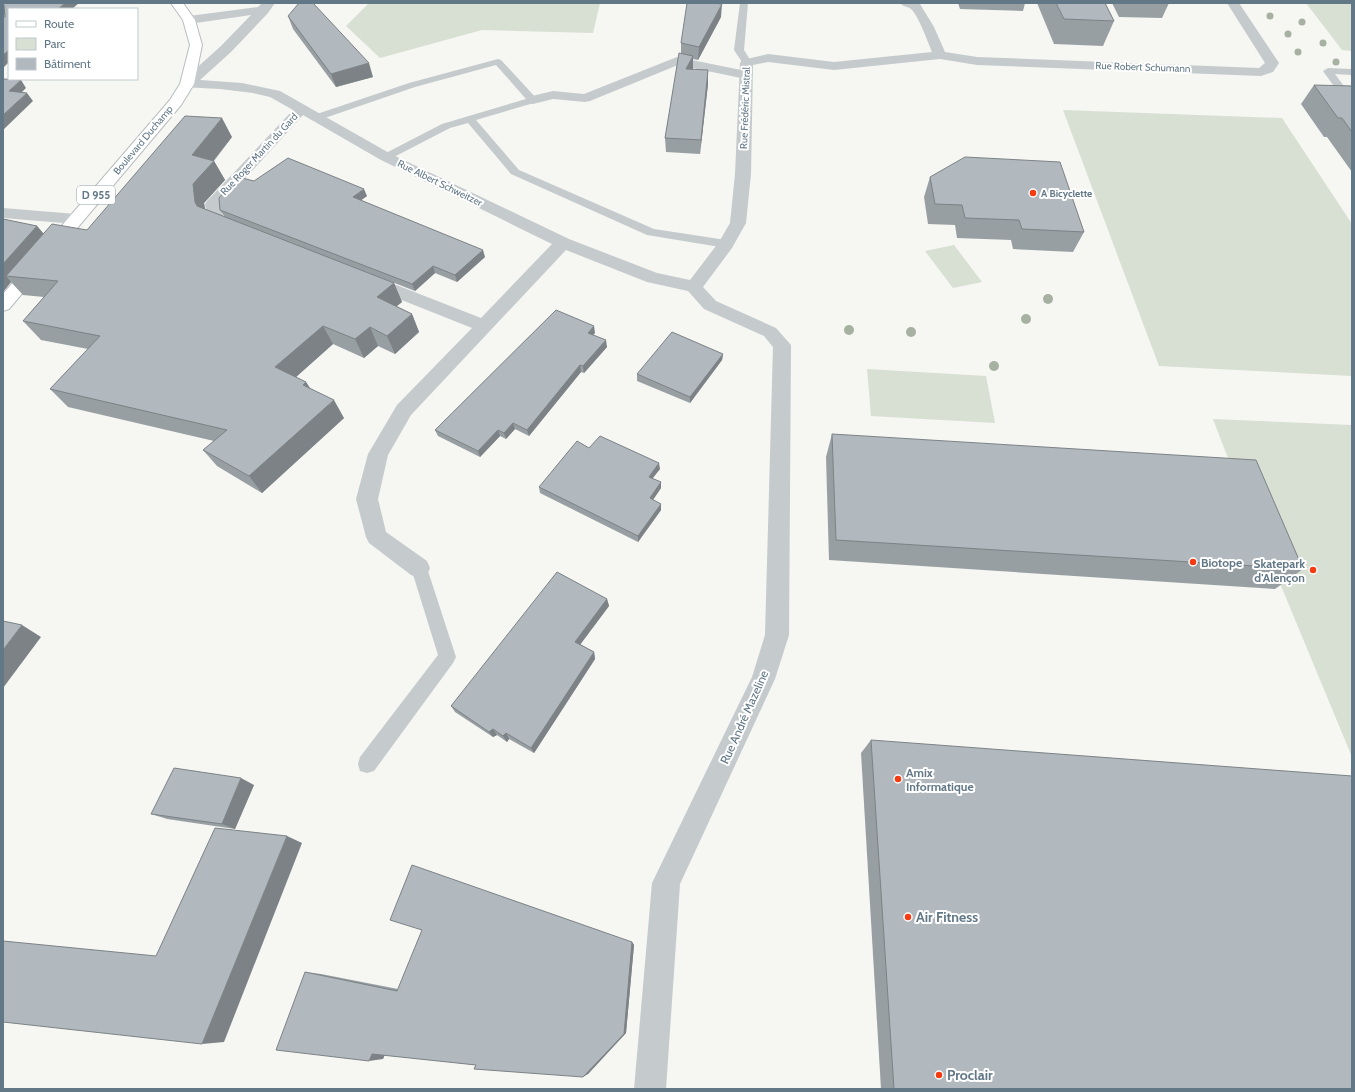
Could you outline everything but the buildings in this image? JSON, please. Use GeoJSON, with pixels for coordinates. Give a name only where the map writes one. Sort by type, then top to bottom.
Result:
{"type":"FeatureCollection","features":[{"type":"Feature","properties":{"kind":"main road","name":"D 955"},"geometry":{"type":"LineString","coordinates":[[177,3],[189,20]]}},
{"type":"Feature","properties":{"kind":"main road","name":"Boulevard Duchamp"},"geometry":{"type":"LineString","coordinates":[[3,305],[176,102],[187,84],[196,45],[189,20]]}},
{"type":"Feature","properties":{"kind":"street"},"geometry":{"type":"LineString","coordinates":[[189,20],[235,3]]}},
{"type":"Feature","properties":{"kind":"street","name":"Rue Robert Schumann"},"geometry":{"type":"LineString","coordinates":[[940,55],[978,61],[1261,72],[1268,70],[1272,63],[1233,3]]}},
{"type":"Feature","properties":{"kind":"street"},"geometry":{"type":"LineString","coordinates":[[913,4],[928,27],[940,55]]}},
{"type":"Feature","properties":{"kind":"street","name":"Boulevard Duchamp"},"geometry":{"type":"LineString","coordinates":[[189,20],[266,6]]}},
{"type":"Feature","properties":{"kind":"street","name":"Boulevard Duchamp"},"geometry":{"type":"LineString","coordinates":[[187,84],[226,49],[266,6]]}},
{"type":"Feature","properties":{"kind":"street","name":"Rue Frédéric Mistral"},"geometry":{"type":"LineString","coordinates":[[694,287],[726,244],[738,223],[742,196],[746,69],[768,58],[834,66],[940,55]]}},
{"type":"Feature","properties":{"kind":"street"},"geometry":{"type":"LineString","coordinates":[[533,100],[554,95],[585,98],[677,61],[746,69]]}},
{"type":"Feature","properties":{"kind":"street","name":"Rue Albert Schweitzer"},"geometry":{"type":"LineString","coordinates":[[187,84],[210,83],[257,89],[275,94],[300,110],[386,157],[563,243],[653,278],[694,287]]}},
{"type":"Feature","properties":{"kind":"street","name":"Rue Roger Martin du Gard"},"geometry":{"type":"LineString","coordinates":[[246,233],[216,221],[213,204],[300,110]]}},
{"type":"Feature","properties":{"kind":"street"},"geometry":{"type":"LineString","coordinates":[[3,213],[76,219]]}},
{"type":"Feature","properties":{"kind":"street"},"geometry":{"type":"LineString","coordinates":[[418,568],[377,537],[367,499],[378,454],[404,410],[563,243]]}},
{"type":"Feature","properties":{"kind":"street"},"geometry":{"type":"LineString","coordinates":[[357,277],[484,326]]}},
{"type":"Feature","properties":{"kind":"street","name":"Rue André Mazeline"},"geometry":{"type":"LineString","coordinates":[[650,1089],[666,883],[763,679],[777,635],[782,345],[770,332],[710,305],[694,287]]}},
{"type":"Feature","properties":{"kind":"lane"},"geometry":{"type":"LineString","coordinates":[[744,3],[739,50],[746,69]]}},
{"type":"Feature","properties":{"kind":"lane"},"geometry":{"type":"LineString","coordinates":[[315,118],[412,85],[498,62],[533,100],[446,126],[386,157]]}},
{"type":"Feature","properties":{"kind":"lane"},"geometry":{"type":"LineString","coordinates":[[1350,101],[1328,71],[1352,72]]}},
{"type":"Feature","properties":{"kind":"lane"},"geometry":{"type":"LineString","coordinates":[[470,119],[514,172],[651,232],[726,244]]}},
{"type":"Feature","properties":{"kind":"lane"},"geometry":{"type":"LineString","coordinates":[[367,764],[447,657],[418,568]]}},
{"type":"Feature","properties":{"kind":"green space"},"geometry":{"type":"Polygon","coordinates":[[[369,3],[600,3],[593,33],[482,30],[380,58],[346,26],[369,3]]]}},
{"type":"Feature","properties":{"kind":"green space"},"geometry":{"type":"Polygon","coordinates":[[[1306,3],[1352,3],[1352,51],[1342,50],[1306,3]]]}},
{"type":"Feature","properties":{"kind":"green space"},"geometry":{"type":"Polygon","coordinates":[[[1063,110],[1282,118],[1352,224],[1352,376],[1159,366],[1063,110]]]}},
{"type":"Feature","properties":{"kind":"green space"},"geometry":{"type":"Polygon","coordinates":[[[954,245],[982,282],[953,288],[925,251],[954,245]]]}},
{"type":"Feature","properties":{"kind":"green space"},"geometry":{"type":"Polygon","coordinates":[[[867,369],[986,376],[995,423],[871,416],[867,369]]]}},
{"type":"Feature","properties":{"kind":"green space","name":"Skatepark d'Alençon"},"geometry":{"type":"Polygon","coordinates":[[[1213,419],[1352,425],[1352,757],[1226,453],[1213,419]]]}},
{"type":"Feature","properties":{"kind":"place","name":"A Bicyclette"},"geometry":{"type":"Point","coordinates":[1033,193]}},
{"type":"Feature","properties":{"kind":"place","name":"Biotope"},"geometry":{"type":"Point","coordinates":[1193,562]}},
{"type":"Feature","properties":{"kind":"place","name":"Skatepark d'Alençon"},"geometry":{"type":"Point","coordinates":[1313,570]}},
{"type":"Feature","properties":{"kind":"place","name":"Amix Informatique"},"geometry":{"type":"Point","coordinates":[898,779]}},
{"type":"Feature","properties":{"kind":"place","name":"Air Fitness"},"geometry":{"type":"Point","coordinates":[908,917]}},
{"type":"Feature","properties":{"kind":"place","name":"Proclair"},"geometry":{"type":"Point","coordinates":[939,1075]}}]}
